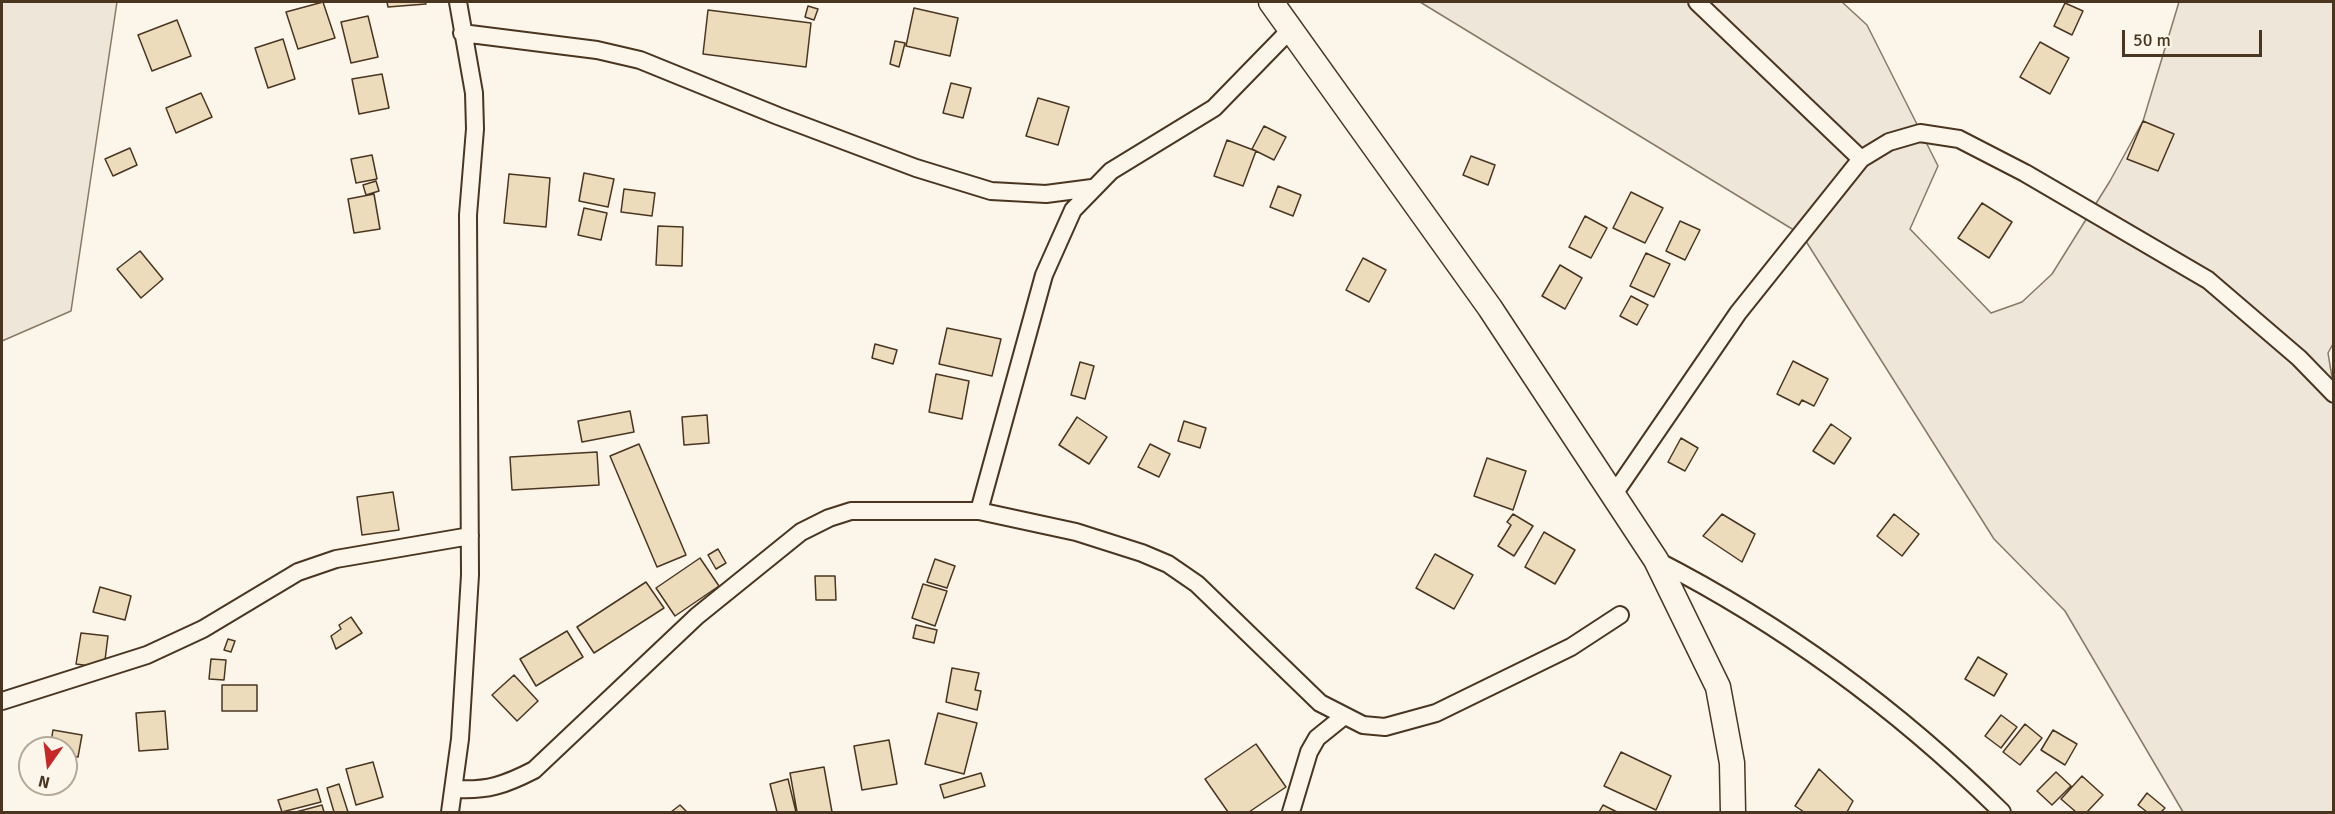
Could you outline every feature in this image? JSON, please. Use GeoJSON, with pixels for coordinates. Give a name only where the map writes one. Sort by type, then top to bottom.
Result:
{"type":"FeatureCollection","features":[{"type":"Feature","properties":{"kind":"street"},"geometry":{"type":"LineString","coordinates":[[450,813],[455,789],[468,632],[470,536],[468,215],[476,129],[474,93],[458,2]]}},
{"type":"Feature","properties":{"kind":"street"},"geometry":{"type":"LineString","coordinates":[[1271,2],[1490,308],[1656,560],[1718,687],[1732,763],[1733,813]]}},
{"type":"Feature","properties":{"kind":"street"},"geometry":{"type":"LineString","coordinates":[[1697,2],[1861,159]]}},
{"type":"Feature","properties":{"kind":"street"},"geometry":{"type":"LineString","coordinates":[[979,511],[1044,275],[1073,210],[1111,171],[1214,108],[1290,30]]}},
{"type":"Feature","properties":{"kind":"street"},"geometry":{"type":"LineString","coordinates":[[462,33],[597,50],[640,60],[895,160],[991,191],[1046,194],[1092,188]]}},
{"type":"Feature","properties":{"kind":"street"},"geometry":{"type":"LineString","coordinates":[[1614,494],[1738,313],[1861,159],[1888,142],[1920,133],[1959,139],[2025,173],[2208,280],[2300,358],[2334,394]]}},
{"type":"Feature","properties":{"kind":"street"},"geometry":{"type":"LineString","coordinates":[[455,789],[481,791],[511,782],[534,770],[560,749],[661,648],[801,532],[829,518],[851,511],[979,511],[1076,532],[1168,564],[1197,584],[1221,605],[1320,703],[1343,717],[1363,725],[1385,727],[1436,713],[1571,647],[1620,615]]}},
{"type":"Feature","properties":{"kind":"street"},"geometry":{"type":"LineString","coordinates":[[2,701],[147,655],[203,629],[298,572],[336,559],[470,536]]}},
{"type":"Feature","properties":{"kind":"street"},"geometry":{"type":"LineString","coordinates":[[1656,560],[1755,614],[1836,671],[1938,754],[2002,813]]}},
{"type":"Feature","properties":{"kind":"street"},"geometry":{"type":"LineString","coordinates":[[1291,813],[1309,752],[1317,738],[1343,717]]}},
{"type":"Feature","properties":{"kind":"shaded area"},"geometry":{"type":"Polygon","coordinates":[[[2,2],[117,2],[71,311],[2,341],[2,2]]]}},
{"type":"Feature","properties":{"kind":"shaded area"},"geometry":{"type":"Polygon","coordinates":[[[1420,2],[1842,2],[1867,25],[1938,166],[1910,229],[1991,313],[2022,302],[2052,274],[2110,181],[2143,121],[2179,2],[2333,2],[2334,342],[2328,353],[2334,389],[2333,812],[2183,812],[2065,611],[1994,539],[1802,235],[1420,2]]]}},
{"type":"Feature","properties":{"kind":"building"},"geometry":{"type":"Polygon","coordinates":[[[323,2],[335,38],[298,49],[286,12],[323,2]]]}},
{"type":"Feature","properties":{"kind":"building"},"geometry":{"type":"Polygon","coordinates":[[[387,2],[425,2],[426,4],[388,7],[387,2]]]}},
{"type":"Feature","properties":{"kind":"building"},"geometry":{"type":"Polygon","coordinates":[[[2065,3],[2083,11],[2072,35],[2054,26],[2065,3]]]}},
{"type":"Feature","properties":{"kind":"building"},"geometry":{"type":"Polygon","coordinates":[[[808,6],[818,9],[814,20],[805,17],[808,6]]]}},
{"type":"Feature","properties":{"kind":"building"},"geometry":{"type":"Polygon","coordinates":[[[914,8],[958,18],[950,56],[906,46],[914,8]]]}},
{"type":"Feature","properties":{"kind":"building"},"geometry":{"type":"Polygon","coordinates":[[[708,10],[811,23],[806,67],[703,54],[708,10]]]}},
{"type":"Feature","properties":{"kind":"building"},"geometry":{"type":"Polygon","coordinates":[[[368,16],[378,57],[351,63],[341,22],[368,16]]]}},
{"type":"Feature","properties":{"kind":"building"},"geometry":{"type":"Polygon","coordinates":[[[177,20],[191,56],[152,71],[138,35],[177,20]]]}},
{"type":"Feature","properties":{"kind":"building"},"geometry":{"type":"Polygon","coordinates":[[[283,39],[295,79],[268,88],[255,48],[283,39]]]}},
{"type":"Feature","properties":{"kind":"building"},"geometry":{"type":"Polygon","coordinates":[[[895,41],[905,43],[899,67],[890,64],[895,41]]]}},
{"type":"Feature","properties":{"kind":"building"},"geometry":{"type":"Polygon","coordinates":[[[2040,42],[2069,58],[2050,94],[2020,77],[2040,42]]]}},
{"type":"Feature","properties":{"kind":"building"},"geometry":{"type":"Polygon","coordinates":[[[382,74],[389,108],[359,114],[352,79],[382,74]]]}},
{"type":"Feature","properties":{"kind":"building"},"geometry":{"type":"Polygon","coordinates":[[[951,83],[971,88],[963,118],[943,113],[951,83]]]}},
{"type":"Feature","properties":{"kind":"building"},"geometry":{"type":"Polygon","coordinates":[[[201,93],[212,117],[176,133],[166,108],[201,93]]]}},
{"type":"Feature","properties":{"kind":"building"},"geometry":{"type":"Polygon","coordinates":[[[1038,98],[1069,107],[1058,145],[1026,136],[1038,98]]]}},
{"type":"Feature","properties":{"kind":"building"},"geometry":{"type":"Polygon","coordinates":[[[2143,121],[2174,134],[2158,171],[2127,159],[2143,121]]]}},
{"type":"Feature","properties":{"kind":"building"},"geometry":{"type":"Polygon","coordinates":[[[1264,126],[1286,137],[1274,160],[1252,149],[1264,126]]]}},
{"type":"Feature","properties":{"kind":"building"},"geometry":{"type":"Polygon","coordinates":[[[1227,140],[1256,151],[1243,186],[1214,176],[1227,140]]]}},
{"type":"Feature","properties":{"kind":"building"},"geometry":{"type":"Polygon","coordinates":[[[130,148],[137,165],[113,176],[105,159],[130,148]]]}},
{"type":"Feature","properties":{"kind":"building"},"geometry":{"type":"Polygon","coordinates":[[[372,155],[377,179],[356,183],[351,159],[372,155]]]}},
{"type":"Feature","properties":{"kind":"building"},"geometry":{"type":"Polygon","coordinates":[[[1471,156],[1495,165],[1488,185],[1463,175],[1471,156]]]}},
{"type":"Feature","properties":{"kind":"building"},"geometry":{"type":"Polygon","coordinates":[[[584,173],[614,179],[608,207],[579,201],[584,173]]]}},
{"type":"Feature","properties":{"kind":"building"},"geometry":{"type":"Polygon","coordinates":[[[509,174],[550,178],[546,227],[504,223],[509,174]]]}},
{"type":"Feature","properties":{"kind":"building"},"geometry":{"type":"Polygon","coordinates":[[[376,181],[379,191],[366,195],[363,185],[376,181]]]}},
{"type":"Feature","properties":{"kind":"building"},"geometry":{"type":"Polygon","coordinates":[[[1278,186],[1301,195],[1293,216],[1270,207],[1278,186]]]}},
{"type":"Feature","properties":{"kind":"building"},"geometry":{"type":"Polygon","coordinates":[[[624,189],[655,193],[652,216],[621,212],[624,189]]]}},
{"type":"Feature","properties":{"kind":"building"},"geometry":{"type":"Polygon","coordinates":[[[1631,192],[1663,208],[1645,243],[1613,228],[1631,192]]]}},
{"type":"Feature","properties":{"kind":"building"},"geometry":{"type":"Polygon","coordinates":[[[374,194],[380,229],[354,233],[348,199],[374,194]]]}},
{"type":"Feature","properties":{"kind":"building"},"geometry":{"type":"Polygon","coordinates":[[[1982,203],[2012,222],[1989,258],[1958,238],[1982,203]]]}},
{"type":"Feature","properties":{"kind":"building"},"geometry":{"type":"Polygon","coordinates":[[[584,208],[607,213],[601,240],[578,235],[584,208]]]}},
{"type":"Feature","properties":{"kind":"building"},"geometry":{"type":"Polygon","coordinates":[[[1585,216],[1607,228],[1591,258],[1569,247],[1585,216]]]}},
{"type":"Feature","properties":{"kind":"building"},"geometry":{"type":"Polygon","coordinates":[[[1680,221],[1700,230],[1685,260],[1666,251],[1680,221]]]}},
{"type":"Feature","properties":{"kind":"building"},"geometry":{"type":"Polygon","coordinates":[[[658,226],[683,227],[682,266],[656,265],[658,226]]]}},
{"type":"Feature","properties":{"kind":"building"},"geometry":{"type":"Polygon","coordinates":[[[140,251],[163,279],[141,298],[117,269],[140,251]]]}},
{"type":"Feature","properties":{"kind":"building"},"geometry":{"type":"Polygon","coordinates":[[[1646,253],[1670,264],[1654,297],[1630,286],[1646,253]]]}},
{"type":"Feature","properties":{"kind":"building"},"geometry":{"type":"Polygon","coordinates":[[[1363,258],[1386,270],[1369,302],[1346,290],[1363,258]]]}},
{"type":"Feature","properties":{"kind":"building"},"geometry":{"type":"Polygon","coordinates":[[[1560,265],[1582,278],[1565,309],[1542,296],[1560,265]]]}},
{"type":"Feature","properties":{"kind":"building"},"geometry":{"type":"Polygon","coordinates":[[[1631,296],[1648,305],[1637,325],[1620,316],[1631,296]]]}},
{"type":"Feature","properties":{"kind":"building"},"geometry":{"type":"Polygon","coordinates":[[[947,328],[1001,339],[992,376],[939,364],[947,328]]]}},
{"type":"Feature","properties":{"kind":"building"},"geometry":{"type":"Polygon","coordinates":[[[875,344],[897,350],[893,364],[872,358],[875,344]]]}},
{"type":"Feature","properties":{"kind":"building"},"geometry":{"type":"Polygon","coordinates":[[[1793,361],[1828,379],[1814,406],[1802,400],[1799,405],[1777,394],[1793,361]]]}},
{"type":"Feature","properties":{"kind":"building"},"geometry":{"type":"Polygon","coordinates":[[[1080,362],[1094,366],[1085,399],[1071,395],[1080,362]]]}},
{"type":"Feature","properties":{"kind":"building"},"geometry":{"type":"Polygon","coordinates":[[[936,374],[969,381],[962,419],[929,412],[936,374]]]}},
{"type":"Feature","properties":{"kind":"building"},"geometry":{"type":"Polygon","coordinates":[[[630,411],[634,432],[582,442],[578,421],[630,411]]]}},
{"type":"Feature","properties":{"kind":"building"},"geometry":{"type":"Polygon","coordinates":[[[707,415],[709,443],[684,445],[682,417],[707,415]]]}},
{"type":"Feature","properties":{"kind":"building"},"geometry":{"type":"Polygon","coordinates":[[[1077,417],[1107,437],[1089,464],[1059,445],[1077,417]]]}},
{"type":"Feature","properties":{"kind":"building"},"geometry":{"type":"Polygon","coordinates":[[[1184,421],[1206,428],[1200,448],[1178,441],[1184,421]]]}},
{"type":"Feature","properties":{"kind":"building"},"geometry":{"type":"Polygon","coordinates":[[[1831,424],[1851,438],[1834,464],[1813,451],[1831,424]]]}},
{"type":"Feature","properties":{"kind":"building"},"geometry":{"type":"Polygon","coordinates":[[[1681,438],[1698,448],[1685,471],[1668,462],[1681,438]]]}},
{"type":"Feature","properties":{"kind":"building"},"geometry":{"type":"Polygon","coordinates":[[[639,444],[686,555],[657,567],[610,456],[639,444]]]}},
{"type":"Feature","properties":{"kind":"building"},"geometry":{"type":"Polygon","coordinates":[[[1150,444],[1170,454],[1159,477],[1138,467],[1150,444]]]}},
{"type":"Feature","properties":{"kind":"building"},"geometry":{"type":"Polygon","coordinates":[[[597,452],[599,485],[512,490],[510,457],[597,452]]]}},
{"type":"Feature","properties":{"kind":"building"},"geometry":{"type":"Polygon","coordinates":[[[1487,458],[1526,471],[1513,510],[1474,496],[1487,458]]]}},
{"type":"Feature","properties":{"kind":"building"},"geometry":{"type":"Polygon","coordinates":[[[393,492],[399,530],[362,535],[357,497],[393,492]]]}},
{"type":"Feature","properties":{"kind":"building"},"geometry":{"type":"Polygon","coordinates":[[[1513,514],[1533,526],[1514,556],[1498,546],[1511,525],[1507,522],[1513,514]]]}},
{"type":"Feature","properties":{"kind":"building"},"geometry":{"type":"Polygon","coordinates":[[[1722,514],[1755,534],[1742,562],[1703,536],[1722,514]]]}},
{"type":"Feature","properties":{"kind":"building"},"geometry":{"type":"Polygon","coordinates":[[[1894,514],[1919,534],[1902,556],[1877,536],[1894,514]]]}},
{"type":"Feature","properties":{"kind":"building"},"geometry":{"type":"Polygon","coordinates":[[[1544,532],[1575,550],[1555,584],[1525,567],[1544,532]]]}},
{"type":"Feature","properties":{"kind":"building"},"geometry":{"type":"Polygon","coordinates":[[[718,549],[726,563],[716,569],[708,555],[718,549]]]}},
{"type":"Feature","properties":{"kind":"building"},"geometry":{"type":"Polygon","coordinates":[[[1435,554],[1473,575],[1454,609],[1416,588],[1435,554]]]}},
{"type":"Feature","properties":{"kind":"building"},"geometry":{"type":"Polygon","coordinates":[[[700,558],[719,586],[675,616],[656,588],[700,558]]]}},
{"type":"Feature","properties":{"kind":"building"},"geometry":{"type":"Polygon","coordinates":[[[935,559],[955,566],[947,588],[927,582],[935,559]]]}},
{"type":"Feature","properties":{"kind":"building"},"geometry":{"type":"Polygon","coordinates":[[[815,576],[835,576],[836,600],[816,600],[815,576]]]}},
{"type":"Feature","properties":{"kind":"building"},"geometry":{"type":"Polygon","coordinates":[[[646,582],[664,608],[594,653],[577,627],[646,582]]]}},
{"type":"Feature","properties":{"kind":"building"},"geometry":{"type":"Polygon","coordinates":[[[923,584],[947,591],[935,626],[912,618],[923,584]]]}},
{"type":"Feature","properties":{"kind":"building"},"geometry":{"type":"Polygon","coordinates":[[[100,587],[131,596],[125,620],[93,612],[100,587]]]}},
{"type":"Feature","properties":{"kind":"building"},"geometry":{"type":"Polygon","coordinates":[[[351,617],[362,633],[336,649],[331,636],[341,629],[339,625],[351,617]]]}},
{"type":"Feature","properties":{"kind":"building"},"geometry":{"type":"Polygon","coordinates":[[[916,625],[937,630],[934,643],[913,638],[916,625]]]}},
{"type":"Feature","properties":{"kind":"building"},"geometry":{"type":"Polygon","coordinates":[[[567,631],[583,657],[536,686],[520,659],[567,631]]]}},
{"type":"Feature","properties":{"kind":"building"},"geometry":{"type":"Polygon","coordinates":[[[81,633],[108,636],[104,668],[76,664],[81,633]]]}},
{"type":"Feature","properties":{"kind":"building"},"geometry":{"type":"Polygon","coordinates":[[[228,639],[235,641],[231,652],[224,650],[228,639]]]}},
{"type":"Feature","properties":{"kind":"building"},"geometry":{"type":"Polygon","coordinates":[[[1978,657],[2007,674],[1994,696],[1965,679],[1978,657]]]}},
{"type":"Feature","properties":{"kind":"building"},"geometry":{"type":"Polygon","coordinates":[[[211,659],[226,660],[224,680],[209,679],[211,659]]]}},
{"type":"Feature","properties":{"kind":"building"},"geometry":{"type":"Polygon","coordinates":[[[952,668],[979,673],[975,690],[981,691],[977,710],[946,702],[952,668]]]}},
{"type":"Feature","properties":{"kind":"building"},"geometry":{"type":"Polygon","coordinates":[[[514,675],[538,701],[517,721],[492,695],[514,675]]]}},
{"type":"Feature","properties":{"kind":"building"},"geometry":{"type":"Polygon","coordinates":[[[222,685],[257,685],[257,711],[222,711],[222,685]]]}},
{"type":"Feature","properties":{"kind":"building"},"geometry":{"type":"Polygon","coordinates":[[[165,711],[168,749],[139,751],[136,713],[165,711]]]}},
{"type":"Feature","properties":{"kind":"building"},"geometry":{"type":"Polygon","coordinates":[[[938,713],[977,723],[964,774],[925,764],[938,713]]]}},
{"type":"Feature","properties":{"kind":"building"},"geometry":{"type":"Polygon","coordinates":[[[2001,715],[2017,727],[2001,748],[1985,736],[2001,715]]]}},
{"type":"Feature","properties":{"kind":"building"},"geometry":{"type":"Polygon","coordinates":[[[2025,724],[2042,738],[2020,765],[2003,752],[2025,724]]]}},
{"type":"Feature","properties":{"kind":"building"},"geometry":{"type":"Polygon","coordinates":[[[53,730],[82,735],[78,757],[78,736],[52,736],[53,730]]]}},
{"type":"Feature","properties":{"kind":"building"},"geometry":{"type":"Polygon","coordinates":[[[2053,730],[2077,744],[2065,765],[2041,750],[2053,730]]]}},
{"type":"Feature","properties":{"kind":"building"},"geometry":{"type":"Polygon","coordinates":[[[889,740],[897,784],[862,790],[854,746],[889,740]]]}},
{"type":"Feature","properties":{"kind":"building"},"geometry":{"type":"Polygon","coordinates":[[[1256,744],[1286,787],[1249,812],[1228,812],[1205,779],[1256,744]]]}},
{"type":"Feature","properties":{"kind":"building"},"geometry":{"type":"Polygon","coordinates":[[[1621,752],[1671,776],[1656,810],[1604,786],[1621,752]]]}},
{"type":"Feature","properties":{"kind":"building"},"geometry":{"type":"Polygon","coordinates":[[[373,762],[383,797],[356,805],[346,769],[373,762]]]}},
{"type":"Feature","properties":{"kind":"building"},"geometry":{"type":"Polygon","coordinates":[[[824,767],[832,812],[797,812],[790,773],[824,767]]]}},
{"type":"Feature","properties":{"kind":"building"},"geometry":{"type":"Polygon","coordinates":[[[1819,769],[1853,801],[1847,812],[1804,812],[1795,806],[1819,769]]]}},
{"type":"Feature","properties":{"kind":"building"},"geometry":{"type":"Polygon","coordinates":[[[2056,772],[2071,786],[2052,805],[2037,791],[2056,772]]]}},
{"type":"Feature","properties":{"kind":"building"},"geometry":{"type":"Polygon","coordinates":[[[981,773],[985,786],[944,798],[940,785],[981,773]]]}},
{"type":"Feature","properties":{"kind":"building"},"geometry":{"type":"Polygon","coordinates":[[[2082,776],[2103,795],[2087,812],[2076,812],[2061,799],[2082,776]]]}},
{"type":"Feature","properties":{"kind":"building"},"geometry":{"type":"Polygon","coordinates":[[[788,779],[796,812],[777,812],[770,784],[788,779]]]}},
{"type":"Feature","properties":{"kind":"building"},"geometry":{"type":"Polygon","coordinates":[[[339,784],[348,812],[334,812],[327,788],[339,784]]]}},
{"type":"Feature","properties":{"kind":"building"},"geometry":{"type":"Polygon","coordinates":[[[317,789],[321,802],[282,812],[278,800],[317,789]]]}},
{"type":"Feature","properties":{"kind":"building"},"geometry":{"type":"Polygon","coordinates":[[[2147,793],[2165,808],[2161,812],[2147,812],[2138,805],[2147,793]]]}},
{"type":"Feature","properties":{"kind":"building"},"geometry":{"type":"Polygon","coordinates":[[[322,805],[324,812],[296,812],[322,805]]]}},
{"type":"Feature","properties":{"kind":"building"},"geometry":{"type":"Polygon","coordinates":[[[680,805],[687,812],[671,812],[680,805]]]}},
{"type":"Feature","properties":{"kind":"building"},"geometry":{"type":"Polygon","coordinates":[[[1603,805],[1617,812],[1599,812],[1603,805]]]}}]}
